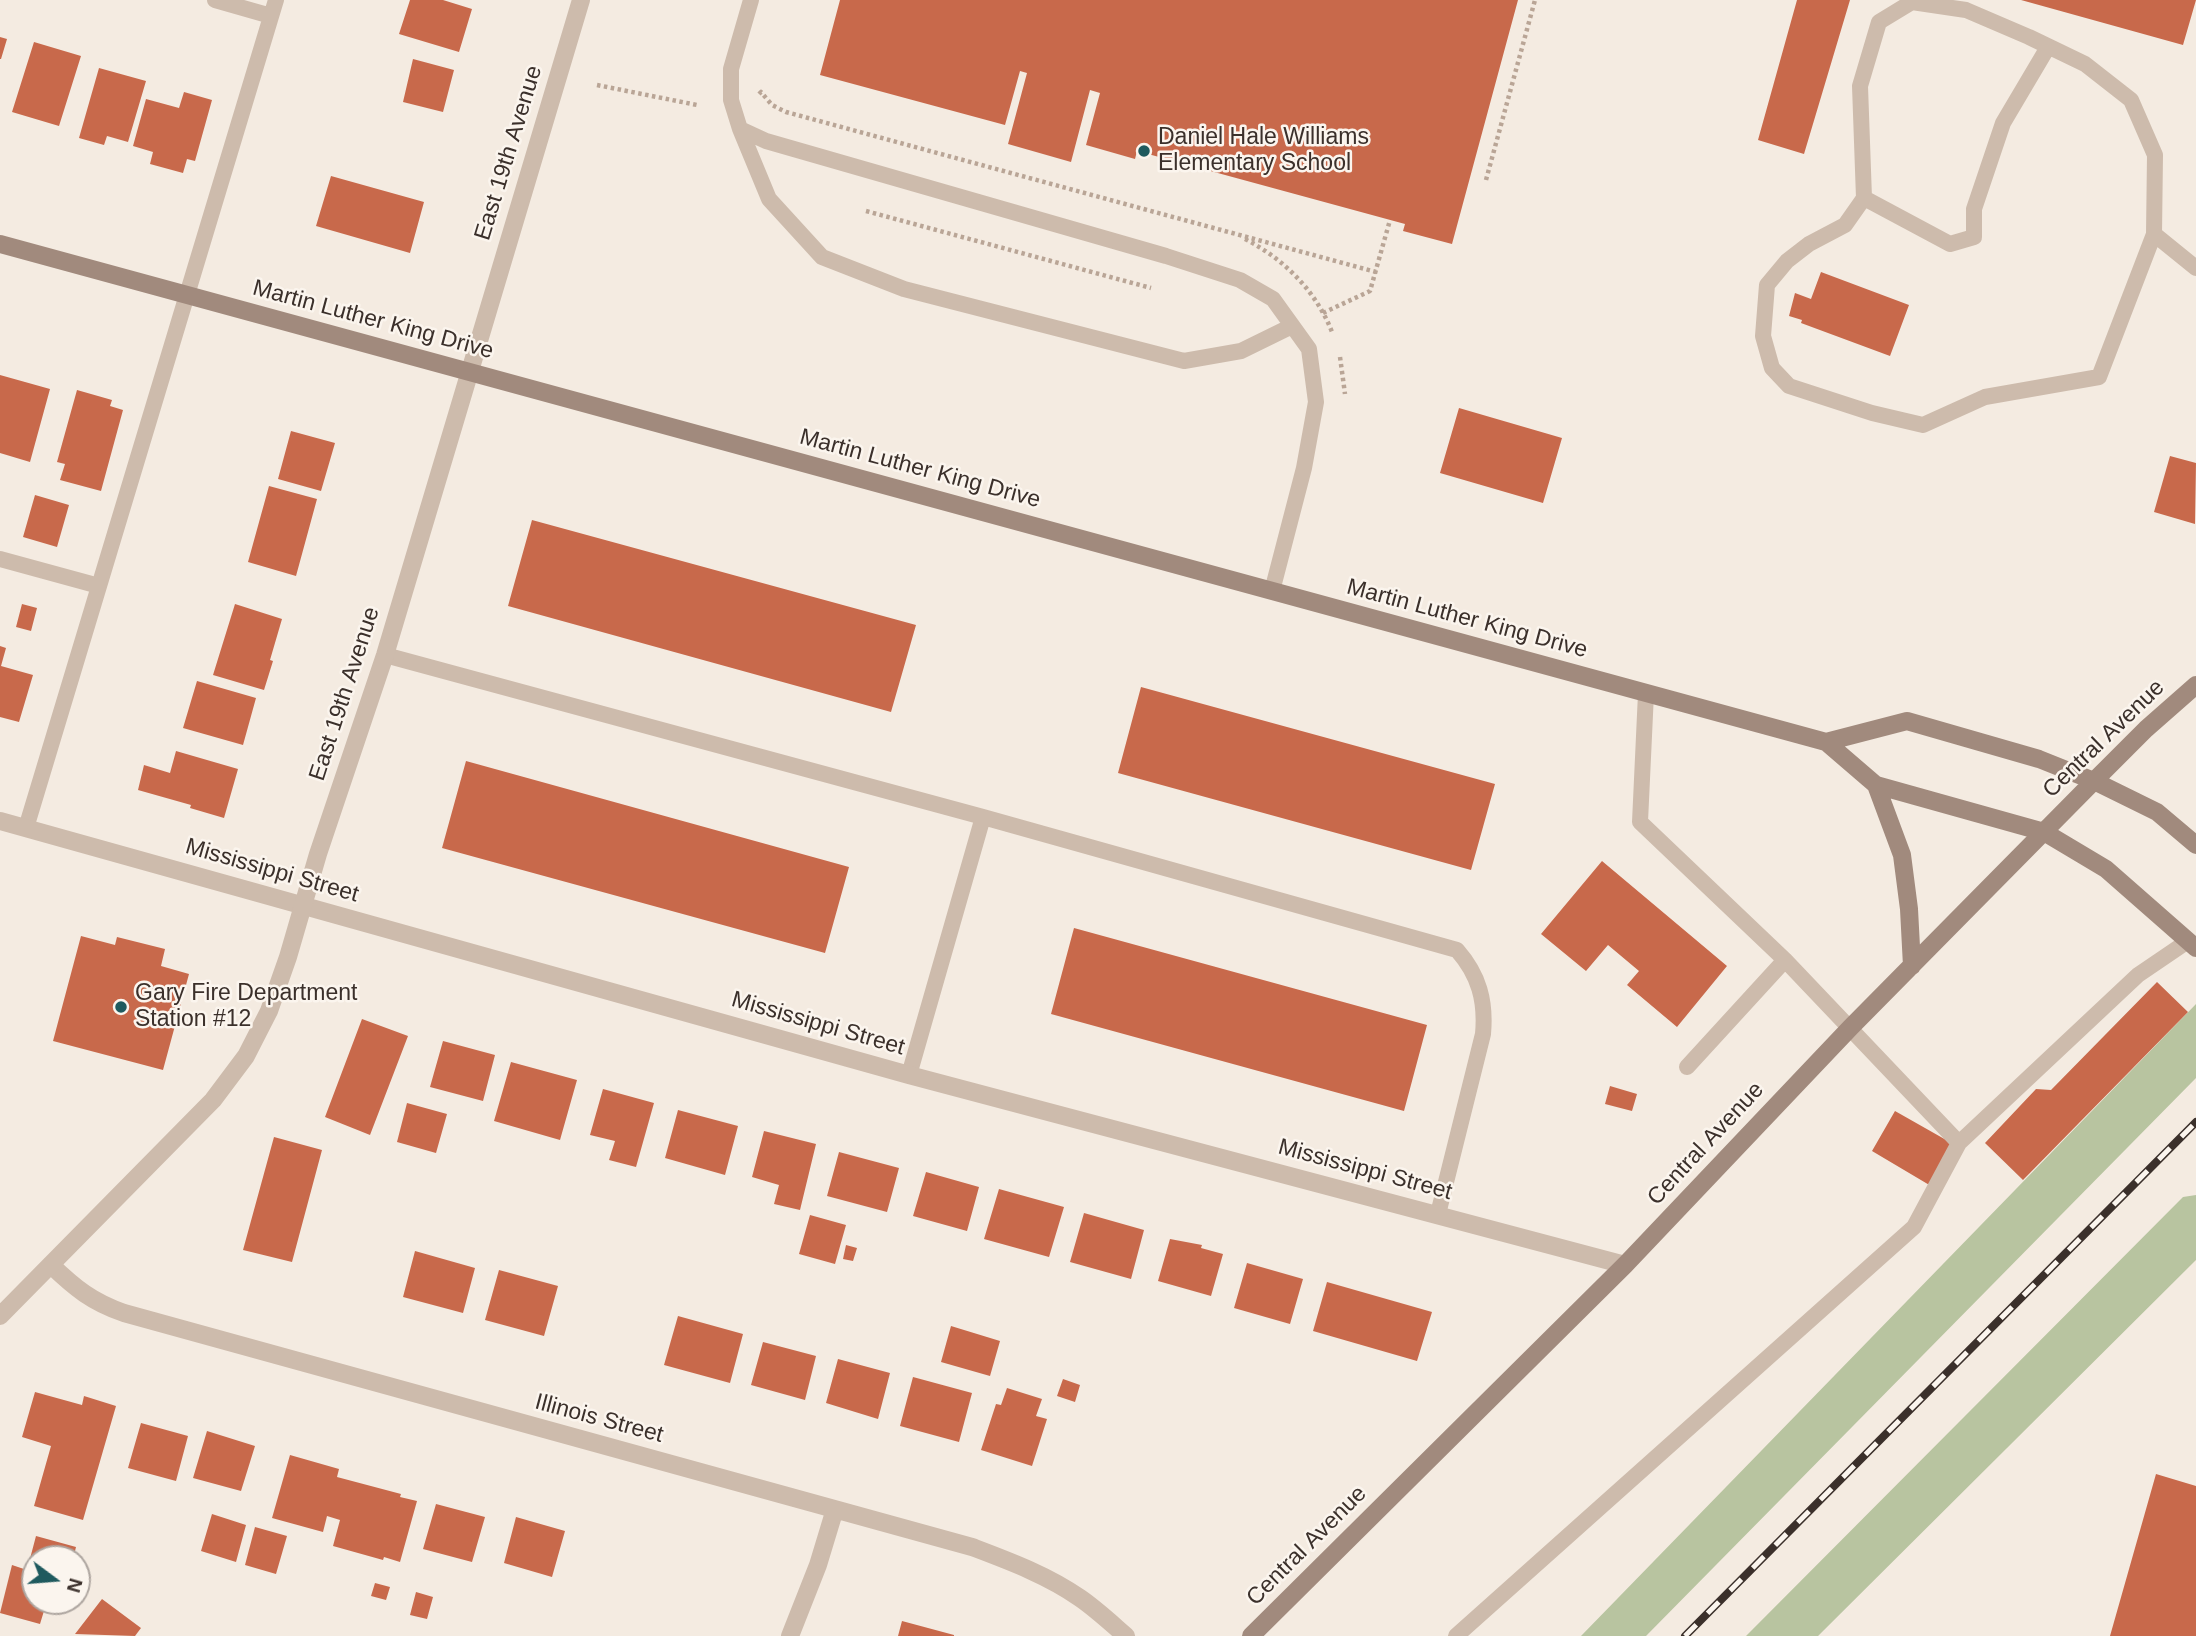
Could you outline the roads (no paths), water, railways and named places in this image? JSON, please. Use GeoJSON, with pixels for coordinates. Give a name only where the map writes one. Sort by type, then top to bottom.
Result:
{"type":"FeatureCollection","features":[{"type":"Feature","properties":{"kind":"main road","name":"Martin Luther King Drive"},"geometry":{"type":"LineString","coordinates":[[0,244],[1826,742],[1876,785],[2045,832],[2106,869],[2192,945]]}},
{"type":"Feature","properties":{"kind":"main road","name":"Central Avenue"},"geometry":{"type":"LineString","coordinates":[[1251,1636],[1625,1265],[1850,1028],[2146,729],[2196,685]]}},
{"type":"Feature","properties":{"kind":"main road","name":"Martin Luther King Drive"},"geometry":{"type":"LineString","coordinates":[[1826,742],[1907,721],[2039,759],[2094,782],[2157,812],[2196,845]]}},
{"type":"Feature","properties":{"kind":"main road"},"geometry":{"type":"LineString","coordinates":[[1876,785],[1902,855],[1909,909],[1912,966]]}},
{"type":"Feature","properties":{"kind":"street","name":"East 19th Avenue"},"geometry":{"type":"LineString","coordinates":[[0,1316],[213,1100],[259,1034],[269,1011],[385,655],[581,0]]}},
{"type":"Feature","properties":{"kind":"street","name":"Mississippi Street"},"geometry":{"type":"LineString","coordinates":[[0,821],[909,1075],[1625,1265]]}},
{"type":"Feature","properties":{"kind":"street","name":"Illinois Street"},"geometry":{"type":"LineString","coordinates":[[51,1265],[79,1292],[124,1313],[972,1547],[1020,1566],[1081,1598],[1126,1636]]}},
{"type":"Feature","properties":{"kind":"street"},"geometry":{"type":"LineString","coordinates":[[790,1636],[818,1565],[835,1509]]}},
{"type":"Feature","properties":{"kind":"lane"},"geometry":{"type":"LineString","coordinates":[[26,828],[273,8],[215,0]]}},
{"type":"Feature","properties":{"kind":"lane"},"geometry":{"type":"LineString","coordinates":[[751,0],[732,69],[731,100],[769,199],[822,257],[904,289],[1184,361],[1241,351],[1292,326]]}},
{"type":"Feature","properties":{"kind":"lane"},"geometry":{"type":"LineString","coordinates":[[1912,2],[1966,10],[2048,47],[2085,64],[2131,100],[2155,155],[2154,234],[2099,377],[1985,397],[1923,425],[1789,386],[1772,368],[1763,336],[1768,285],[1787,261],[1809,244],[1844,225],[1864,198],[1860,86],[1879,22],[1912,2]]}},
{"type":"Feature","properties":{"kind":"lane"},"geometry":{"type":"LineString","coordinates":[[1864,198],[1950,244],[1974,237],[1974,209],[2003,123],[2048,47]]}},
{"type":"Feature","properties":{"kind":"lane"},"geometry":{"type":"LineString","coordinates":[[740,129],[766,141],[1166,256],[1240,280],[1273,299],[1308,349],[1316,402],[1304,468],[1272,591]]}},
{"type":"Feature","properties":{"kind":"lane"},"geometry":{"type":"LineString","coordinates":[[2154,234],[2196,268]]}},
{"type":"Feature","properties":{"kind":"lane"},"geometry":{"type":"LineString","coordinates":[[0,559],[99,586]]}},
{"type":"Feature","properties":{"kind":"lane"},"geometry":{"type":"LineString","coordinates":[[385,655],[983,817],[1457,950],[1474,971],[1485,1016],[1483,1034],[1438,1214]]}},
{"type":"Feature","properties":{"kind":"lane"},"geometry":{"type":"LineString","coordinates":[[1646,693],[1640,822],[1785,960],[1959,1143]]}},
{"type":"Feature","properties":{"kind":"lane"},"geometry":{"type":"LineString","coordinates":[[909,1075],[983,817]]}},
{"type":"Feature","properties":{"kind":"lane"},"geometry":{"type":"LineString","coordinates":[[1456,1636],[1914,1227],[1959,1143],[2138,975],[2192,945]]}},
{"type":"Feature","properties":{"kind":"lane"},"geometry":{"type":"LineString","coordinates":[[1687,1067],[1785,960]]}},
{"type":"Feature","properties":{"kind":"railway"},"geometry":{"type":"LineString","coordinates":[[1685,1636],[2196,1122]]}},
{"type":"Feature","properties":{"kind":"place","name":"Daniel Hale Williams Elementary School"},"geometry":{"type":"Point","coordinates":[1144,151]}},
{"type":"Feature","properties":{"kind":"place","name":"Gary Fire Department Station #12"},"geometry":{"type":"Point","coordinates":[121,1007]}}]}
